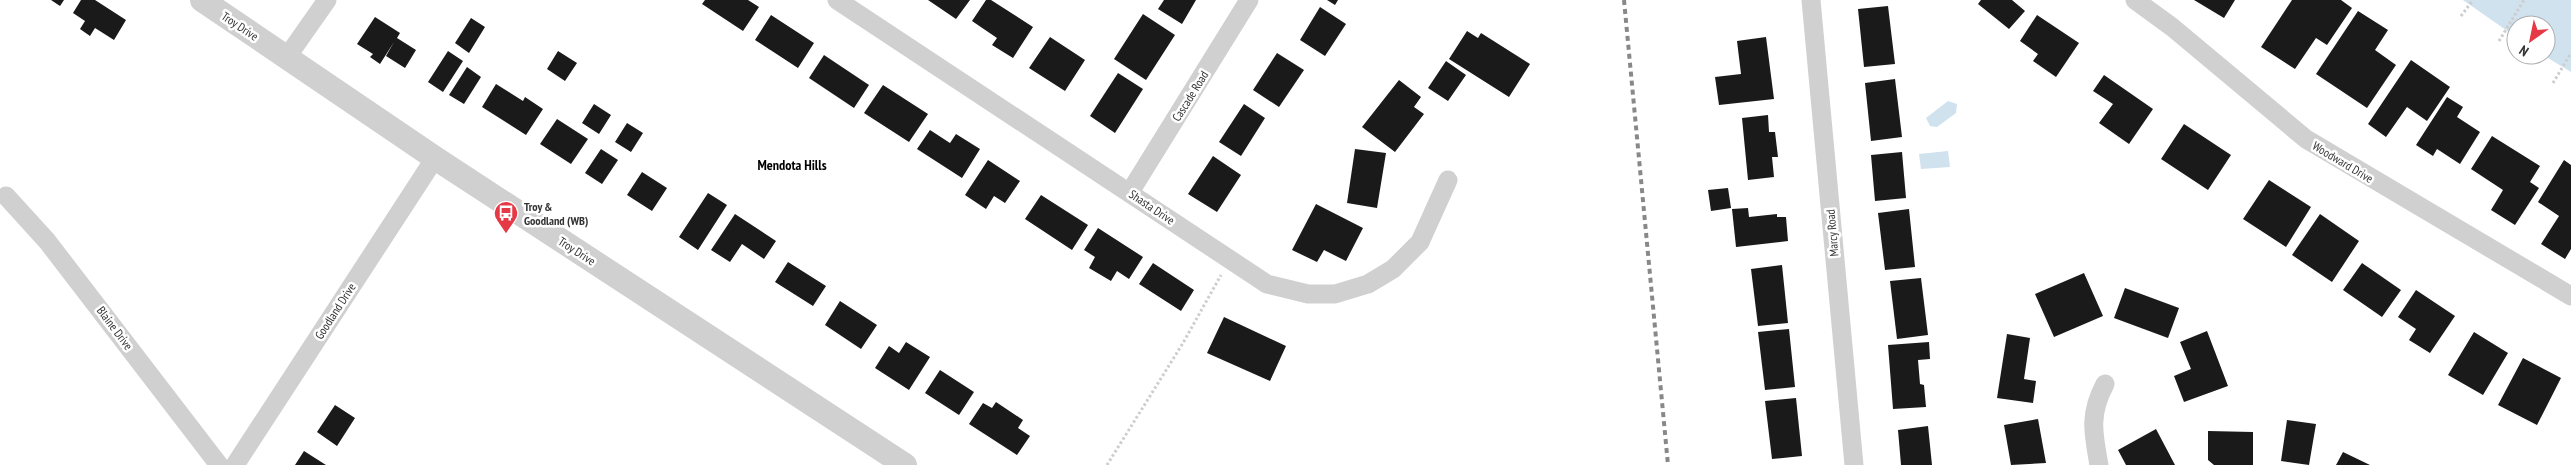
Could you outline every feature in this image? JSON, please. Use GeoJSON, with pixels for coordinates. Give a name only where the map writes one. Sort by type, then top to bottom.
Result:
{"type":"FeatureCollection","features":[{"type":"Feature","properties":{"kind":"street","name":"Troy Drive"},"geometry":{"type":"LineString","coordinates":[[202,0],[435,158],[905,465]]}},
{"type":"Feature","properties":{"kind":"street"},"geometry":{"type":"LineString","coordinates":[[287,57],[326,0]]}},
{"type":"Feature","properties":{"kind":"street","name":"Shasta Drive"},"geometry":{"type":"LineString","coordinates":[[837,0],[1267,284],[1308,294],[1335,294],[1368,284],[1393,269],[1420,242],[1448,180]]}},
{"type":"Feature","properties":{"kind":"street","name":"Cascade Road"},"geometry":{"type":"LineString","coordinates":[[1130,192],[1249,0]]}},
{"type":"Feature","properties":{"kind":"street","name":"Marcy Road"},"geometry":{"type":"LineString","coordinates":[[1811,0],[1854,465]]}},
{"type":"Feature","properties":{"kind":"street","name":"Woodward Drive"},"geometry":{"type":"LineString","coordinates":[[2135,0],[2172,27],[2306,139],[2571,296]]}},
{"type":"Feature","properties":{"kind":"street","name":"Goodland Drive"},"geometry":{"type":"LineString","coordinates":[[235,465],[435,158]]}},
{"type":"Feature","properties":{"kind":"street","name":"Blaine Drive"},"geometry":{"type":"LineString","coordinates":[[6,196],[47,241],[219,465]]}},
{"type":"Feature","properties":{"kind":"street"},"geometry":{"type":"LineString","coordinates":[[2099,465],[2093,418],[2096,400],[2106,384]]}},
{"type":"Feature","properties":{"kind":"path"},"geometry":{"type":"LineString","coordinates":[[2461,16],[2473,0]]}},
{"type":"Feature","properties":{"kind":"path"},"geometry":{"type":"LineString","coordinates":[[2499,41],[2524,0]]}},
{"type":"Feature","properties":{"kind":"path"},"geometry":{"type":"LineString","coordinates":[[2553,83],[2571,53]]}},
{"type":"Feature","properties":{"kind":"path"},"geometry":{"type":"LineString","coordinates":[[1107,465],[1184,343],[1229,259]]}},
{"type":"Feature","properties":{"kind":"water"},"geometry":{"type":"Polygon","coordinates":[[[2463,0],[2571,0],[2571,72],[2556,63],[2556,15],[2506,15],[2506,30],[2463,0]]]}},
{"type":"Feature","properties":{"kind":"water"},"geometry":{"type":"Polygon","coordinates":[[[1948,101],[1957,104],[1956,113],[1937,127],[1930,126],[1926,118],[1948,101]]]}},
{"type":"Feature","properties":{"kind":"water"},"geometry":{"type":"Polygon","coordinates":[[[1948,151],[1950,167],[1921,169],[1919,154],[1948,151]]]}},
{"type":"Feature","properties":{"kind":"building"},"geometry":{"type":"Polygon","coordinates":[[[51,0],[64,0],[60,6],[51,0]]]}},
{"type":"Feature","properties":{"kind":"building"},"geometry":{"type":"Polygon","coordinates":[[[81,0],[95,0],[126,20],[114,40],[95,28],[90,36],[80,29],[85,21],[73,13],[81,0]]]}},
{"type":"Feature","properties":{"kind":"building"},"geometry":{"type":"Polygon","coordinates":[[[705,0],[748,0],[759,7],[743,31],[702,4],[705,0]]]}},
{"type":"Feature","properties":{"kind":"building"},"geometry":{"type":"Polygon","coordinates":[[[928,0],[970,0],[956,19],[928,0]]]}},
{"type":"Feature","properties":{"kind":"building"},"geometry":{"type":"Polygon","coordinates":[[[986,0],[991,0],[1033,27],[1013,58],[992,45],[997,38],[972,21],[986,0]]]}},
{"type":"Feature","properties":{"kind":"building"},"geometry":{"type":"Polygon","coordinates":[[[1164,0],[1196,0],[1182,24],[1158,9],[1164,0]]]}},
{"type":"Feature","properties":{"kind":"building"},"geometry":{"type":"Polygon","coordinates":[[[1327,0],[1338,0],[1335,5],[1327,0]]]}},
{"type":"Feature","properties":{"kind":"building"},"geometry":{"type":"Polygon","coordinates":[[[1981,0],[2012,0],[2025,11],[2009,29],[1978,4],[1981,0]]]}},
{"type":"Feature","properties":{"kind":"building"},"geometry":{"type":"Polygon","coordinates":[[[2194,0],[2235,0],[2224,18],[2194,0]]]}},
{"type":"Feature","properties":{"kind":"building"},"geometry":{"type":"Polygon","coordinates":[[[2292,0],[2341,0],[2352,8],[2327,45],[2316,38],[2295,69],[2261,47],[2292,0]]]}},
{"type":"Feature","properties":{"kind":"building"},"geometry":{"type":"Polygon","coordinates":[[[1888,6],[1895,64],[1864,67],[1858,9],[1888,6]]]}},
{"type":"Feature","properties":{"kind":"building"},"geometry":{"type":"Polygon","coordinates":[[[1320,7],[1346,24],[1325,56],[1300,40],[1320,7]]]}},
{"type":"Feature","properties":{"kind":"building"},"geometry":{"type":"Polygon","coordinates":[[[2358,11],[2388,30],[2375,50],[2396,65],[2367,108],[2316,74],[2358,11]]]}},
{"type":"Feature","properties":{"kind":"building"},"geometry":{"type":"Polygon","coordinates":[[[1143,14],[1175,35],[1146,80],[1114,59],[1143,14]]]}},
{"type":"Feature","properties":{"kind":"building"},"geometry":{"type":"Polygon","coordinates":[[[771,15],[814,43],[798,68],[755,40],[771,15]]]}},
{"type":"Feature","properties":{"kind":"building"},"geometry":{"type":"Polygon","coordinates":[[[2037,15],[2079,43],[2056,77],[2033,61],[2038,54],[2020,41],[2037,15]]]}},
{"type":"Feature","properties":{"kind":"building"},"geometry":{"type":"Polygon","coordinates":[[[375,17],[400,33],[397,38],[416,50],[405,68],[386,56],[394,42],[380,64],[370,57],[373,54],[357,44],[375,17]]]}},
{"type":"Feature","properties":{"kind":"building"},"geometry":{"type":"Polygon","coordinates":[[[471,18],[485,27],[469,53],[455,43],[471,18]]]}},
{"type":"Feature","properties":{"kind":"building"},"geometry":{"type":"Polygon","coordinates":[[[1467,31],[1478,38],[1481,33],[1530,64],[1509,97],[1449,59],[1467,31]]]}},
{"type":"Feature","properties":{"kind":"building"},"geometry":{"type":"Polygon","coordinates":[[[1050,37],[1085,60],[1065,91],[1029,68],[1050,37]]]}},
{"type":"Feature","properties":{"kind":"building"},"geometry":{"type":"Polygon","coordinates":[[[1766,37],[1774,99],[1719,105],[1715,77],[1741,74],[1737,41],[1766,37]]]}},
{"type":"Feature","properties":{"kind":"building"},"geometry":{"type":"Polygon","coordinates":[[[448,51],[463,61],[443,92],[428,82],[448,51]]]}},
{"type":"Feature","properties":{"kind":"building"},"geometry":{"type":"Polygon","coordinates":[[[558,51],[577,63],[565,81],[547,69],[558,51]]]}},
{"type":"Feature","properties":{"kind":"building"},"geometry":{"type":"Polygon","coordinates":[[[1277,53],[1304,70],[1279,107],[1253,90],[1277,53]]]}},
{"type":"Feature","properties":{"kind":"building"},"geometry":{"type":"Polygon","coordinates":[[[824,55],[869,85],[854,108],[809,78],[824,55]]]}},
{"type":"Feature","properties":{"kind":"building"},"geometry":{"type":"Polygon","coordinates":[[[2411,60],[2450,87],[2427,121],[2407,107],[2386,137],[2368,124],[2411,60]]]}},
{"type":"Feature","properties":{"kind":"building"},"geometry":{"type":"Polygon","coordinates":[[[1446,61],[1466,75],[1448,101],[1428,88],[1446,61]]]}},
{"type":"Feature","properties":{"kind":"building"},"geometry":{"type":"Polygon","coordinates":[[[467,67],[481,77],[464,104],[449,95],[467,67]]]}},
{"type":"Feature","properties":{"kind":"building"},"geometry":{"type":"Polygon","coordinates":[[[1118,73],[1143,89],[1115,133],[1090,116],[1118,73]]]}},
{"type":"Feature","properties":{"kind":"building"},"geometry":{"type":"Polygon","coordinates":[[[2104,75],[2153,109],[2129,144],[2099,123],[2113,104],[2093,91],[2104,75]]]}},
{"type":"Feature","properties":{"kind":"building"},"geometry":{"type":"Polygon","coordinates":[[[1895,79],[1902,137],[1871,141],[1865,83],[1895,79]]]}},
{"type":"Feature","properties":{"kind":"building"},"geometry":{"type":"Polygon","coordinates":[[[1399,80],[1421,97],[1414,107],[1424,114],[1395,152],[1362,127],[1399,80]]]}},
{"type":"Feature","properties":{"kind":"building"},"geometry":{"type":"Polygon","coordinates":[[[496,84],[523,101],[525,97],[543,109],[526,135],[482,107],[496,84]]]}},
{"type":"Feature","properties":{"kind":"building"},"geometry":{"type":"Polygon","coordinates":[[[883,85],[928,114],[909,142],[864,113],[883,85]]]}},
{"type":"Feature","properties":{"kind":"building"},"geometry":{"type":"Polygon","coordinates":[[[2447,97],[2463,107],[2457,117],[2480,132],[2460,164],[2437,149],[2433,156],[2416,145],[2447,97]]]}},
{"type":"Feature","properties":{"kind":"building"},"geometry":{"type":"Polygon","coordinates":[[[594,104],[611,115],[599,134],[582,123],[594,104]]]}},
{"type":"Feature","properties":{"kind":"building"},"geometry":{"type":"Polygon","coordinates":[[[1244,104],[1265,118],[1241,156],[1219,142],[1244,104]]]}},
{"type":"Feature","properties":{"kind":"building"},"geometry":{"type":"Polygon","coordinates":[[[1768,115],[1769,132],[1775,132],[1778,157],[1772,157],[1774,177],[1748,180],[1742,118],[1768,115]]]}},
{"type":"Feature","properties":{"kind":"building"},"geometry":{"type":"Polygon","coordinates":[[[557,119],[588,139],[571,164],[540,144],[557,119]]]}},
{"type":"Feature","properties":{"kind":"building"},"geometry":{"type":"Polygon","coordinates":[[[627,123],[643,133],[631,152],[615,142],[627,123]]]}},
{"type":"Feature","properties":{"kind":"building"},"geometry":{"type":"Polygon","coordinates":[[[2184,124],[2231,155],[2208,190],[2161,159],[2184,124]]]}},
{"type":"Feature","properties":{"kind":"building"},"geometry":{"type":"Polygon","coordinates":[[[930,130],[950,143],[956,134],[980,149],[962,178],[917,149],[930,130]]]}},
{"type":"Feature","properties":{"kind":"building"},"geometry":{"type":"Polygon","coordinates":[[[2492,136],[2540,166],[2530,182],[2539,188],[2515,225],[2491,210],[2503,190],[2471,169],[2492,136]]]}},
{"type":"Feature","properties":{"kind":"building"},"geometry":{"type":"Polygon","coordinates":[[[601,149],[618,160],[602,184],[585,173],[601,149]]]}},
{"type":"Feature","properties":{"kind":"building"},"geometry":{"type":"Polygon","coordinates":[[[1355,149],[1386,153],[1377,208],[1347,203],[1355,149]]]}},
{"type":"Feature","properties":{"kind":"building"},"geometry":{"type":"Polygon","coordinates":[[[1902,152],[1906,198],[1875,201],[1871,155],[1902,152]]]}},
{"type":"Feature","properties":{"kind":"building"},"geometry":{"type":"Polygon","coordinates":[[[1213,156],[1241,175],[1217,212],[1188,194],[1213,156]]]}},
{"type":"Feature","properties":{"kind":"building"},"geometry":{"type":"Polygon","coordinates":[[[988,160],[1020,181],[1005,203],[994,196],[986,209],[965,195],[988,160]]]}},
{"type":"Feature","properties":{"kind":"building"},"geometry":{"type":"Polygon","coordinates":[[[2564,160],[2571,165],[2571,249],[2565,259],[2541,244],[2559,216],[2538,202],[2564,160]]]}},
{"type":"Feature","properties":{"kind":"building"},"geometry":{"type":"Polygon","coordinates":[[[642,172],[667,188],[652,211],[627,195],[642,172]]]}},
{"type":"Feature","properties":{"kind":"building"},"geometry":{"type":"Polygon","coordinates":[[[2269,180],[2311,207],[2286,247],[2243,219],[2269,180]]]}},
{"type":"Feature","properties":{"kind":"building"},"geometry":{"type":"Polygon","coordinates":[[[1728,188],[1731,208],[1711,211],[1708,190],[1728,188]]]}},
{"type":"Feature","properties":{"kind":"building"},"geometry":{"type":"Polygon","coordinates":[[[708,193],[727,205],[698,250],[679,237],[708,193]]]}},
{"type":"Feature","properties":{"kind":"building"},"geometry":{"type":"Polygon","coordinates":[[[1041,195],[1088,225],[1072,250],[1025,219],[1041,195]]]}},
{"type":"Feature","properties":{"kind":"building"},"geometry":{"type":"Polygon","coordinates":[[[1316,204],[1363,228],[1346,261],[1324,250],[1317,262],[1292,250],[1316,204]]]}},
{"type":"Feature","properties":{"kind":"building"},"geometry":{"type":"Polygon","coordinates":[[[1748,208],[1749,217],[1777,214],[1777,217],[1786,217],[1788,241],[1736,247],[1732,209],[1748,208]]]}},
{"type":"Feature","properties":{"kind":"building"},"geometry":{"type":"Polygon","coordinates":[[[1909,209],[1915,267],[1885,270],[1878,213],[1909,209]]]}},
{"type":"Feature","properties":{"kind":"building"},"geometry":{"type":"Polygon","coordinates":[[[735,214],[776,241],[764,259],[742,244],[730,262],[711,250],[735,214]]]}},
{"type":"Feature","properties":{"kind":"building"},"geometry":{"type":"Polygon","coordinates":[[[2320,214],[2359,241],[2332,282],[2292,255],[2320,214]]]}},
{"type":"Feature","properties":{"kind":"building"},"geometry":{"type":"Polygon","coordinates":[[[1098,228],[1143,257],[1129,279],[1117,271],[1111,281],[1089,268],[1095,257],[1084,250],[1098,228]]]}},
{"type":"Feature","properties":{"kind":"building"},"geometry":{"type":"Polygon","coordinates":[[[788,262],[826,286],[813,306],[775,282],[788,262]]]}},
{"type":"Feature","properties":{"kind":"building"},"geometry":{"type":"Polygon","coordinates":[[[1153,263],[1194,290],[1181,311],[1139,284],[1153,263]]]}},
{"type":"Feature","properties":{"kind":"building"},"geometry":{"type":"Polygon","coordinates":[[[2362,263],[2401,290],[2382,317],[2343,290],[2362,263]]]}},
{"type":"Feature","properties":{"kind":"building"},"geometry":{"type":"Polygon","coordinates":[[[1782,265],[1788,323],[1758,326],[1751,269],[1782,265]]]}},
{"type":"Feature","properties":{"kind":"building"},"geometry":{"type":"Polygon","coordinates":[[[2084,273],[2103,316],[2054,337],[2035,294],[2084,273]]]}},
{"type":"Feature","properties":{"kind":"building"},"geometry":{"type":"Polygon","coordinates":[[[1921,278],[1928,335],[1897,339],[1890,281],[1921,278]]]}},
{"type":"Feature","properties":{"kind":"building"},"geometry":{"type":"Polygon","coordinates":[[[2125,288],[2179,308],[2168,338],[2114,318],[2125,288]]]}},
{"type":"Feature","properties":{"kind":"building"},"geometry":{"type":"Polygon","coordinates":[[[2416,290],[2455,316],[2430,353],[2409,340],[2416,329],[2398,317],[2416,290]]]}},
{"type":"Feature","properties":{"kind":"building"},"geometry":{"type":"Polygon","coordinates":[[[840,301],[877,325],[861,349],[825,325],[840,301]]]}},
{"type":"Feature","properties":{"kind":"building"},"geometry":{"type":"Polygon","coordinates":[[[1224,317],[1286,346],[1270,381],[1207,353],[1224,317]]]}},
{"type":"Feature","properties":{"kind":"building"},"geometry":{"type":"Polygon","coordinates":[[[1789,329],[1795,387],[1765,390],[1758,332],[1789,329]]]}},
{"type":"Feature","properties":{"kind":"building"},"geometry":{"type":"Polygon","coordinates":[[[2207,331],[2228,386],[2184,402],[2174,376],[2191,369],[2180,342],[2207,331]]]}},
{"type":"Feature","properties":{"kind":"building"},"geometry":{"type":"Polygon","coordinates":[[[2474,332],[2508,353],[2483,395],[2448,375],[2474,332]]]}},
{"type":"Feature","properties":{"kind":"building"},"geometry":{"type":"Polygon","coordinates":[[[2007,334],[2030,338],[2024,379],[2036,381],[2033,403],[1997,398],[2007,334]]]}},
{"type":"Feature","properties":{"kind":"building"},"geometry":{"type":"Polygon","coordinates":[[[906,342],[930,357],[909,390],[875,368],[889,346],[899,353],[906,342]]]}},
{"type":"Feature","properties":{"kind":"building"},"geometry":{"type":"Polygon","coordinates":[[[1929,342],[1930,359],[1918,360],[1920,384],[1924,385],[1926,407],[1893,409],[1888,345],[1929,342]]]}},
{"type":"Feature","properties":{"kind":"building"},"geometry":{"type":"Polygon","coordinates":[[[2523,358],[2561,378],[2537,425],[2498,405],[2523,358]]]}},
{"type":"Feature","properties":{"kind":"building"},"geometry":{"type":"Polygon","coordinates":[[[940,370],[974,392],[959,415],[925,393],[940,370]]]}},
{"type":"Feature","properties":{"kind":"building"},"geometry":{"type":"Polygon","coordinates":[[[1796,398],[1802,456],[1772,459],[1765,401],[1796,398]]]}},
{"type":"Feature","properties":{"kind":"building"},"geometry":{"type":"Polygon","coordinates":[[[996,402],[1023,420],[1018,428],[1030,436],[1017,455],[969,424],[983,403],[992,408],[996,402]]]}},
{"type":"Feature","properties":{"kind":"building"},"geometry":{"type":"Polygon","coordinates":[[[335,405],[355,418],[337,446],[317,432],[335,405]]]}},
{"type":"Feature","properties":{"kind":"building"},"geometry":{"type":"Polygon","coordinates":[[[2038,419],[2046,463],[2011,465],[2004,425],[2038,419]]]}},
{"type":"Feature","properties":{"kind":"building"},"geometry":{"type":"Polygon","coordinates":[[[2287,420],[2316,424],[2309,465],[2281,461],[2287,420]]]}},
{"type":"Feature","properties":{"kind":"building"},"geometry":{"type":"Polygon","coordinates":[[[1928,426],[1932,465],[1901,465],[1898,430],[1928,426]]]}},
{"type":"Feature","properties":{"kind":"building"},"geometry":{"type":"Polygon","coordinates":[[[2156,429],[2175,465],[2126,465],[2118,450],[2156,429]]]}},
{"type":"Feature","properties":{"kind":"building"},"geometry":{"type":"Polygon","coordinates":[[[2208,431],[2253,432],[2253,465],[2214,465],[2208,460],[2208,431]]]}},
{"type":"Feature","properties":{"kind":"building"},"geometry":{"type":"Polygon","coordinates":[[[304,451],[326,465],[295,465],[304,451]]]}},
{"type":"Feature","properties":{"kind":"building"},"geometry":{"type":"Polygon","coordinates":[[[2343,452],[2370,465],[2336,465],[2343,452]]]}},
{"type":"Feature","properties":{"kind":"railway"},"geometry":{"type":"LineString","coordinates":[[1624,0],[1668,465]]}},
{"type":"Feature","properties":{"kind":"place","name":"Troy & Goodland (WB)"},"geometry":{"type":"Point","coordinates":[506,234]}},
{"type":"Feature","properties":{"kind":"district","name":"Mendota Hills"},"geometry":{"type":"Point","coordinates":[792,165]}}]}
